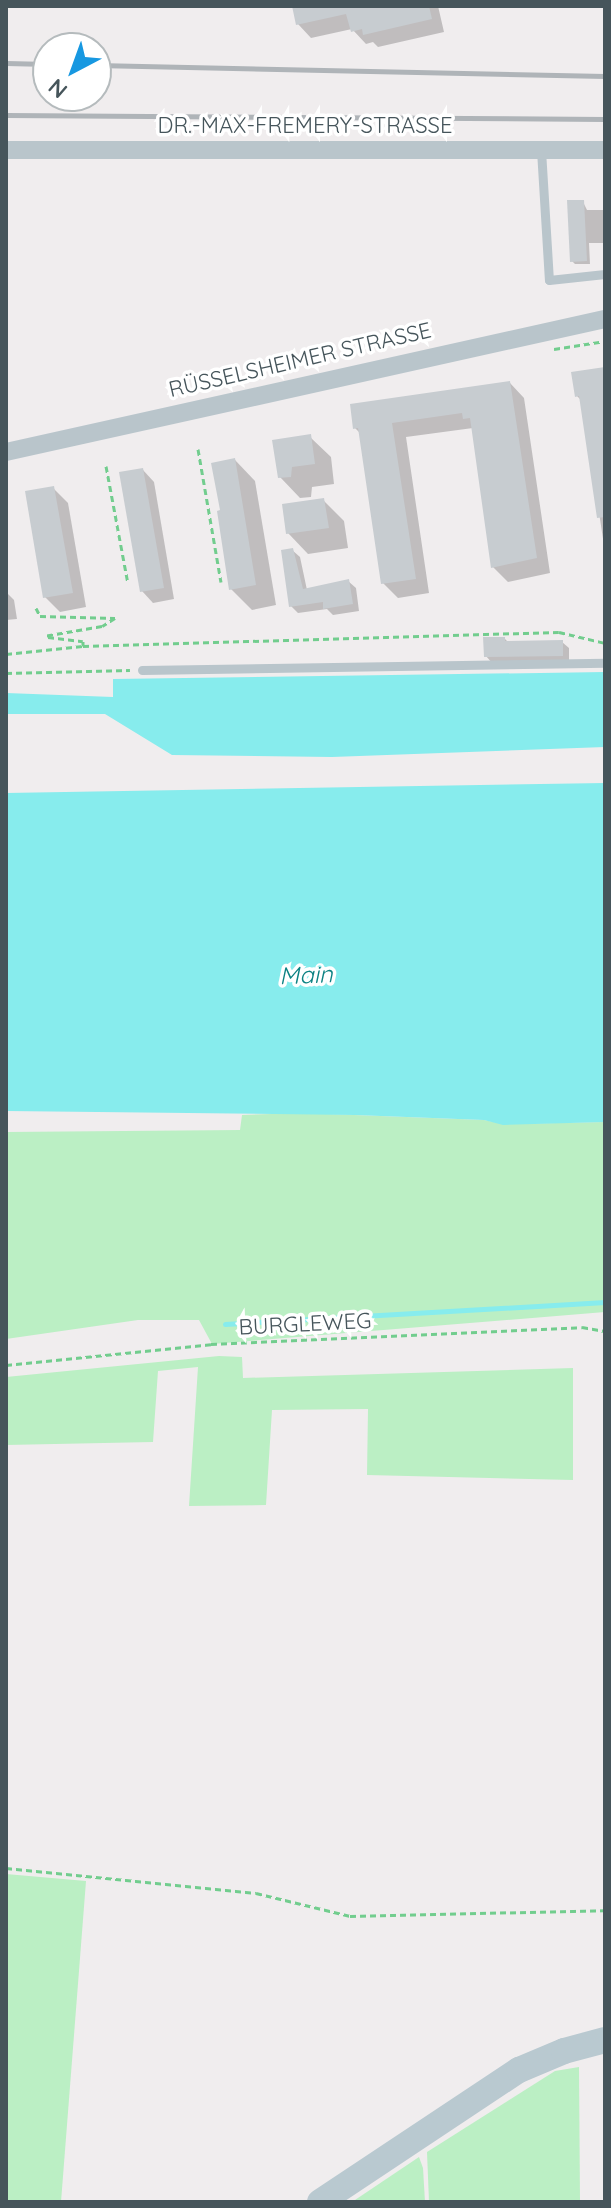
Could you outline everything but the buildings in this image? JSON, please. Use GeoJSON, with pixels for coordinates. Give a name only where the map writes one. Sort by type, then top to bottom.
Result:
{"type":"FeatureCollection","features":[{"type":"Feature","properties":{"kind":"street","name":"DR.-MAX-FREMERY-STRASSE"},"geometry":{"type":"LineString","coordinates":[[6,150],[605,150]]}},
{"type":"Feature","properties":{"kind":"street","name":"RÜSSELSHEIMER STRASSE"},"geometry":{"type":"LineString","coordinates":[[6,452],[605,319]]}},
{"type":"Feature","properties":{"kind":"street"},"geometry":{"type":"LineString","coordinates":[[320,2202],[519,2070],[564,2051],[605,2040]]}},
{"type":"Feature","properties":{"kind":"lane"},"geometry":{"type":"LineString","coordinates":[[541,150],[549,280],[605,274]]}},
{"type":"Feature","properties":{"kind":"lane"},"geometry":{"type":"LineString","coordinates":[[142,670],[605,663]]}},
{"type":"Feature","properties":{"kind":"path"},"geometry":{"type":"LineString","coordinates":[[198,449],[221,582]]}},
{"type":"Feature","properties":{"kind":"path"},"geometry":{"type":"LineString","coordinates":[[106,466],[128,583]]}},
{"type":"Feature","properties":{"kind":"path"},"geometry":{"type":"LineString","coordinates":[[36,608],[40,616],[115,618],[102,626],[44,636],[83,644]]}},
{"type":"Feature","properties":{"kind":"path"},"geometry":{"type":"LineString","coordinates":[[6,654],[83,644],[559,632],[605,643]]}},
{"type":"Feature","properties":{"kind":"path"},"geometry":{"type":"LineString","coordinates":[[6,673],[142,670]]}},
{"type":"Feature","properties":{"kind":"path","name":"BURGLEWEG"},"geometry":{"type":"LineString","coordinates":[[6,1365],[211,1344],[582,1327],[605,1331]]}},
{"type":"Feature","properties":{"kind":"path"},"geometry":{"type":"LineString","coordinates":[[6,1868],[256,1893],[350,1916],[605,1910]]}},
{"type":"Feature","properties":{"kind":"green space"},"geometry":{"type":"Polygon","coordinates":[[[302,1113],[484,1120],[503,1124],[605,1122],[605,1312],[212,1344],[199,1320],[138,1320],[6,1339],[6,1132],[240,1130],[242,1115],[302,1113]]]}},
{"type":"Feature","properties":{"kind":"green space"},"geometry":{"type":"Polygon","coordinates":[[[219,1356],[242,1357],[243,1378],[573,1368],[573,1480],[367,1475],[368,1409],[272,1410],[266,1505],[189,1506],[198,1367],[158,1371],[153,1442],[6,1445],[6,1377],[219,1356]]]}},
{"type":"Feature","properties":{"kind":"green space"},"geometry":{"type":"Polygon","coordinates":[[[6,1874],[86,1881],[61,2202],[6,2202],[6,1874]]]}},
{"type":"Feature","properties":{"kind":"green space"},"geometry":{"type":"Polygon","coordinates":[[[579,2067],[580,2202],[429,2202],[427,2152],[555,2071],[579,2067]]]}},
{"type":"Feature","properties":{"kind":"green space"},"geometry":{"type":"Polygon","coordinates":[[[419,2157],[423,2168],[425,2202],[352,2202],[419,2157]]]}},
{"type":"Feature","properties":{"kind":"water"},"geometry":{"type":"Polygon","coordinates":[[[605,672],[605,747],[332,757],[172,755],[105,714],[6,714],[6,693],[113,697],[113,679],[605,672]]]}},
{"type":"Feature","properties":{"kind":"water","name":"Main"},"geometry":{"type":"Polygon","coordinates":[[[605,783],[605,1122],[503,1125],[484,1120],[355,1115],[6,1111],[6,793],[605,783]]]}},
{"type":"Feature","properties":{"kind":"waterway"},"geometry":{"type":"LineString","coordinates":[[225,1324],[605,1302]]}},
{"type":"Feature","properties":{"kind":"railway"},"geometry":{"type":"LineString","coordinates":[[6,63],[32,64]]}},
{"type":"Feature","properties":{"kind":"railway"},"geometry":{"type":"LineString","coordinates":[[112,65],[605,76]]}},
{"type":"Feature","properties":{"kind":"railway"},"geometry":{"type":"LineString","coordinates":[[6,115],[605,119]]}}]}
